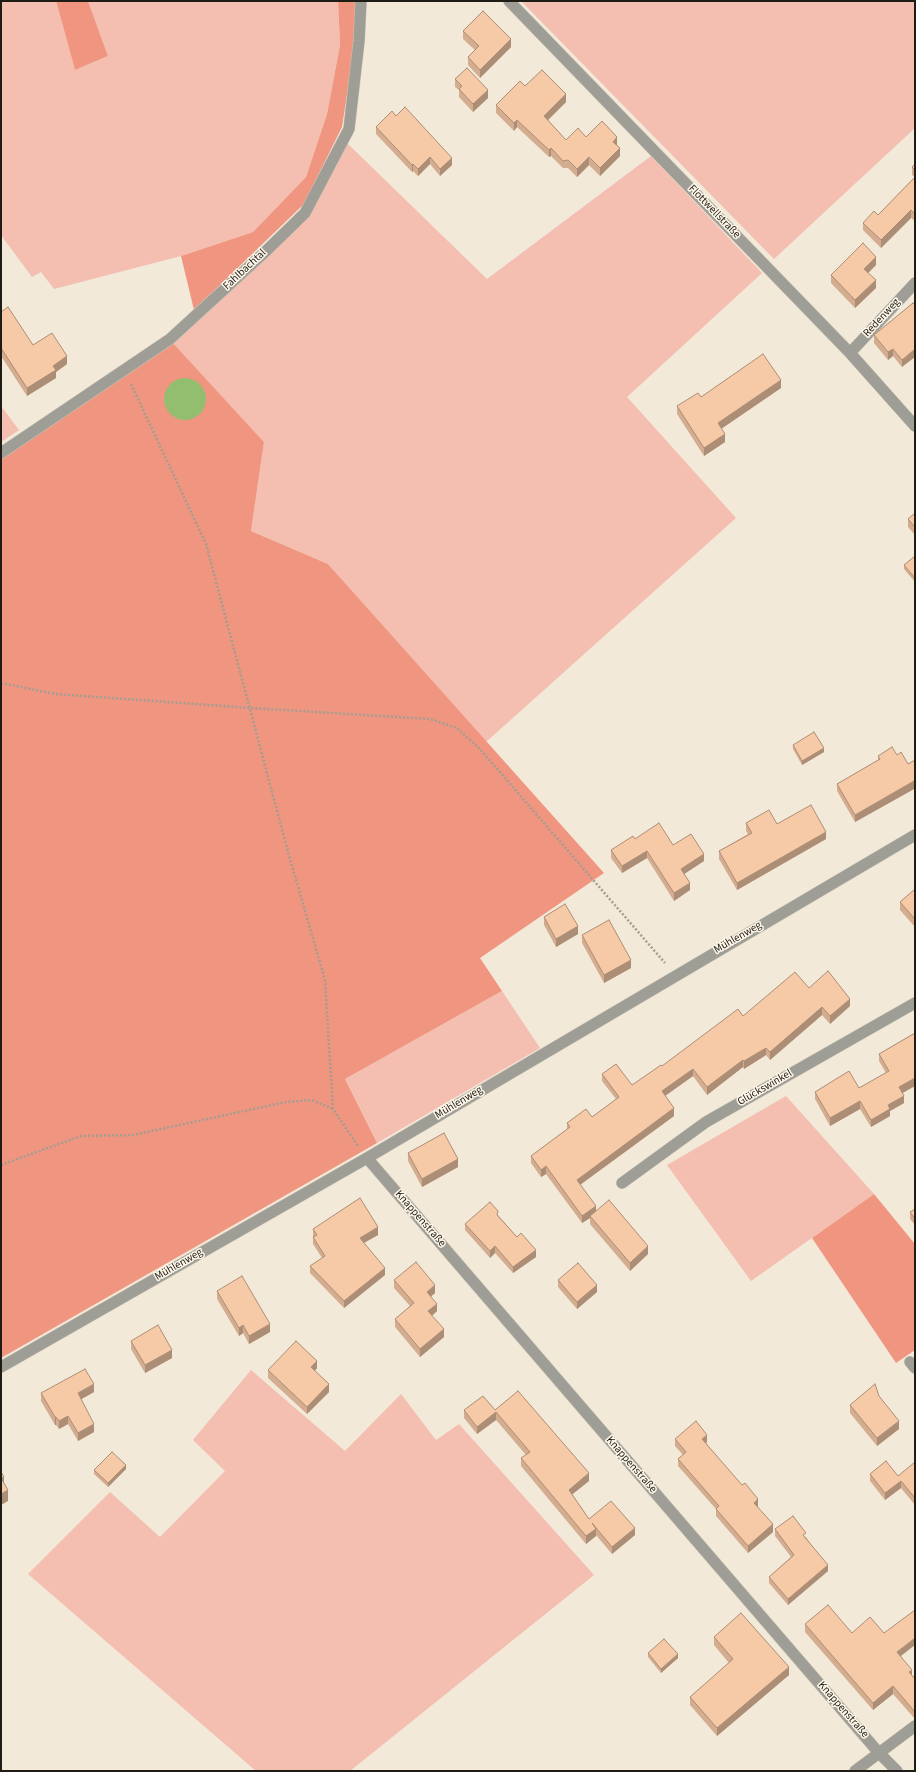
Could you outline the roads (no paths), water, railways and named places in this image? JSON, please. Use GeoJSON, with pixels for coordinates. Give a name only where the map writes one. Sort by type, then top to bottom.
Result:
{"type":"FeatureCollection","features":[{"type":"Feature","properties":{"kind":"street","name":"Fahlbachtal"},"geometry":{"type":"LineString","coordinates":[[1,453],[170,339],[265,252],[305,213],[349,129],[359,41],[361,1]]}},
{"type":"Feature","properties":{"kind":"street","name":"Flottwellstraße"},"geometry":{"type":"LineString","coordinates":[[509,1],[850,353],[915,426]]}},
{"type":"Feature","properties":{"kind":"street","name":"Redenweg"},"geometry":{"type":"LineString","coordinates":[[850,353],[915,283]]}},
{"type":"Feature","properties":{"kind":"street","name":"Mühlenweg"},"geometry":{"type":"LineString","coordinates":[[1,1367],[367,1158],[915,835]]}},
{"type":"Feature","properties":{"kind":"street","name":"Glückswinkel"},"geometry":{"type":"LineString","coordinates":[[622,1183],[706,1122],[915,1003]]}},
{"type":"Feature","properties":{"kind":"street","name":"Knappenstraße"},"geometry":{"type":"LineString","coordinates":[[367,1158],[879,1753],[897,1771]]}},
{"type":"Feature","properties":{"kind":"street"},"geometry":{"type":"LineString","coordinates":[[855,1771],[915,1726]]}}]}
